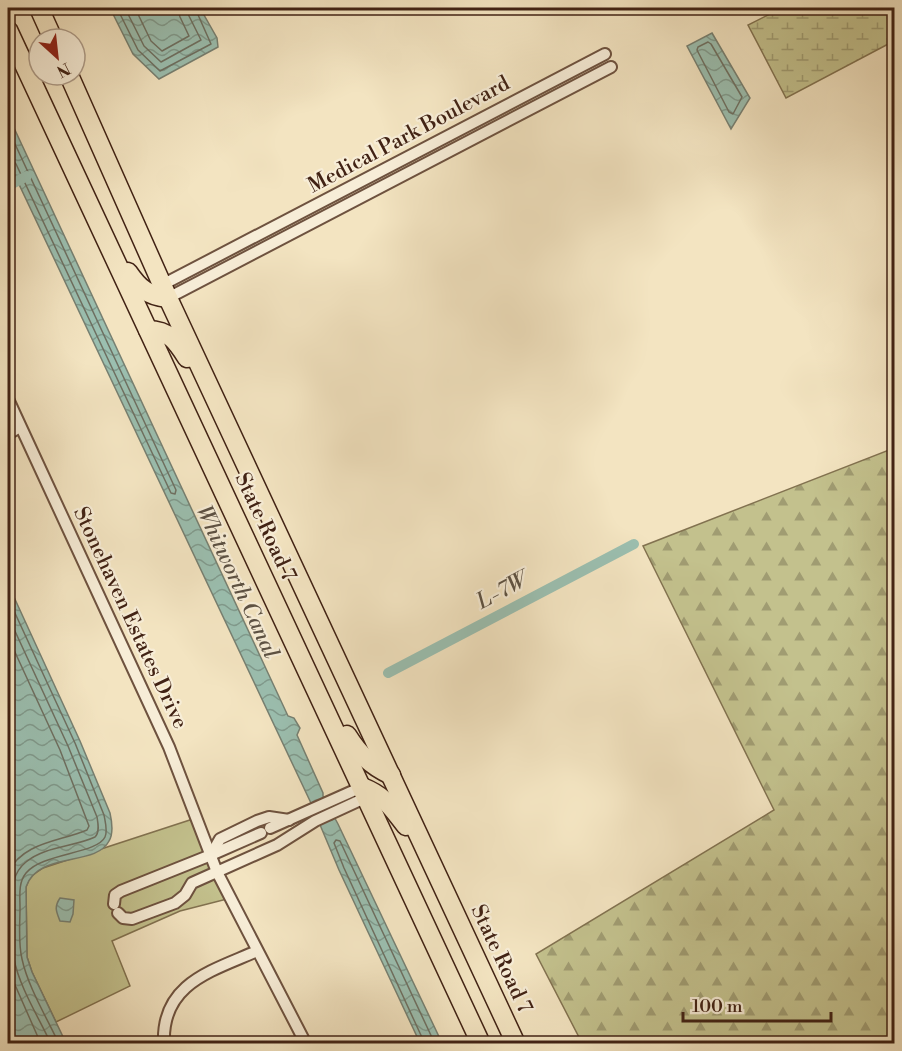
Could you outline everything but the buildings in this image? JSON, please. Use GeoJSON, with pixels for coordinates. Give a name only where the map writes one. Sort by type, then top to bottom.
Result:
{"type":"FeatureCollection","features":[{"type":"Feature","properties":{"kind":"main road"},"geometry":{"type":"LineString","coordinates":[[39,8],[48,27]]}},
{"type":"Feature","properties":{"kind":"main road","name":"State Road 7"},"geometry":{"type":"LineString","coordinates":[[8,30],[481,1044]]}},
{"type":"Feature","properties":{"kind":"main road","name":"State Road 7"},"geometry":{"type":"LineString","coordinates":[[74,87],[165,291],[516,1044]]}},
{"type":"Feature","properties":{"kind":"main road"},"geometry":{"type":"LineString","coordinates":[[103,233],[136,284],[147,294],[156,297],[165,291]]}},
{"type":"Feature","properties":{"kind":"main road"},"geometry":{"type":"LineString","coordinates":[[148,330],[159,330],[169,334],[179,345],[226,420]]}},
{"type":"Feature","properties":{"kind":"main road"},"geometry":{"type":"LineString","coordinates":[[316,689],[358,752],[370,764],[391,775]]}},
{"type":"Feature","properties":{"kind":"main road"},"geometry":{"type":"LineString","coordinates":[[364,792],[387,801],[428,856]]}},
{"type":"Feature","properties":{"kind":"street","name":"Medical Park Boulevard"},"geometry":{"type":"LineString","coordinates":[[165,291],[231,249],[605,54]]}},
{"type":"Feature","properties":{"kind":"street","name":"Medical Park Boulevard"},"geometry":{"type":"LineString","coordinates":[[165,291],[238,262],[611,67]]}},
{"type":"Feature","properties":{"kind":"street"},"geometry":{"type":"LineString","coordinates":[[231,249],[238,262]]}},
{"type":"Feature","properties":{"kind":"street","name":"Stonehaven Estates Drive"},"geometry":{"type":"LineString","coordinates":[[8,399],[169,747],[217,872],[306,1044]]}},
{"type":"Feature","properties":{"kind":"street"},"geometry":{"type":"LineString","coordinates":[[8,434],[20,427]]}},
{"type":"Feature","properties":{"kind":"street"},"geometry":{"type":"LineString","coordinates":[[312,816],[277,844],[192,883],[175,903],[132,919],[123,918],[116,909],[115,895],[121,891],[185,866],[289,820],[312,816],[364,792]]}},
{"type":"Feature","properties":{"kind":"street"},"geometry":{"type":"LineString","coordinates":[[211,855],[220,839],[242,828],[269,817],[289,820]]}},
{"type":"Feature","properties":{"kind":"street"},"geometry":{"type":"LineString","coordinates":[[242,828],[254,855]]}},
{"type":"Feature","properties":{"kind":"street"},"geometry":{"type":"LineString","coordinates":[[185,866],[192,883]]}},
{"type":"Feature","properties":{"kind":"street"},"geometry":{"type":"LineString","coordinates":[[164,1044],[168,1013],[176,997],[184,988],[199,977],[257,951]]}},
{"type":"Feature","properties":{"kind":"green space"},"geometry":{"type":"Polygon","coordinates":[[[782,8],[894,8],[894,41],[786,98],[748,25],[782,8]]]}},
{"type":"Feature","properties":{"kind":"green space"},"geometry":{"type":"Polygon","coordinates":[[[894,448],[894,1043],[582,1043],[536,954],[774,810],[643,546],[894,448]]]}},
{"type":"Feature","properties":{"kind":"green space"},"geometry":{"type":"Polygon","coordinates":[[[196,818],[231,898],[180,911],[112,941],[130,986],[56,1022],[27,957],[26,887],[30,877],[43,868],[196,818]]]}},
{"type":"Feature","properties":{"kind":"water"},"geometry":{"type":"Polygon","coordinates":[[[110,8],[200,8],[217,38],[218,47],[159,79],[133,54],[110,8]]]}},
{"type":"Feature","properties":{"kind":"water"},"geometry":{"type":"Polygon","coordinates":[[[712,33],[750,98],[731,129],[687,46],[712,33]]]}},
{"type":"Feature","properties":{"kind":"water"},"geometry":{"type":"Polygon","coordinates":[[[8,115],[288,716],[294,718],[300,728],[297,735],[323,796],[442,1043],[420,1043],[339,870],[310,801],[8,161],[8,115]]]}},
{"type":"Feature","properties":{"kind":"water"},"geometry":{"type":"Polygon","coordinates":[[[8,584],[80,741],[110,813],[112,824],[111,838],[102,849],[42,868],[32,876],[26,887],[27,957],[66,1043],[8,1043],[8,584]]]}},
{"type":"Feature","properties":{"kind":"water"},"geometry":{"type":"Polygon","coordinates":[[[60,898],[74,900],[70,922],[60,921],[56,909],[60,898]]]}},
{"type":"Feature","properties":{"kind":"waterway"},"geometry":{"type":"LineString","coordinates":[[8,186],[27,176]]}},
{"type":"Feature","properties":{"kind":"waterway","name":"L-7W"},"geometry":{"type":"LineString","coordinates":[[388,673],[634,544]]}},
{"type":"Feature","properties":{"kind":"water label","name":"Whitworth Canal"},"geometry":{"type":"Point","coordinates":[237,582]}}]}
